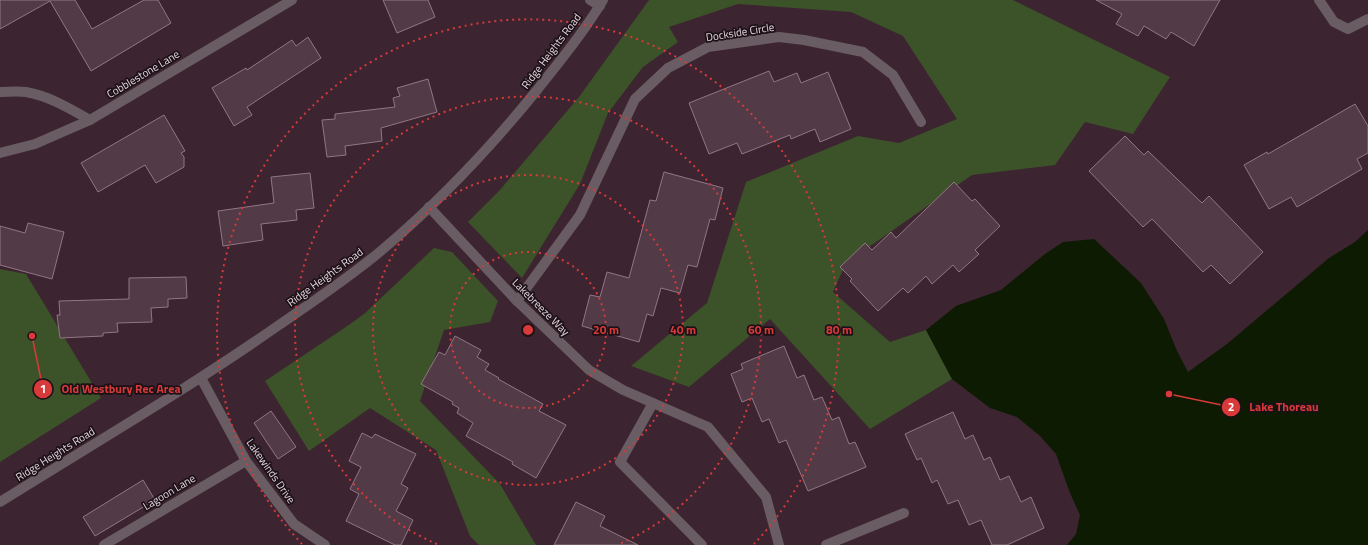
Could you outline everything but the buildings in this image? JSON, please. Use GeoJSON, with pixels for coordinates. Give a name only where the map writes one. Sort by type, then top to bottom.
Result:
{"type":"FeatureCollection","features":[{"type":"Feature","properties":{"kind":"street","name":"Cobblestone Lane"},"geometry":{"type":"LineString","coordinates":[[0,153],[35,144],[90,120],[292,0]]}},
{"type":"Feature","properties":{"kind":"street"},"geometry":{"type":"LineString","coordinates":[[590,0],[602,3]]}},
{"type":"Feature","properties":{"kind":"street"},"geometry":{"type":"LineString","coordinates":[[1319,0],[1334,22],[1348,30],[1368,19]]}},
{"type":"Feature","properties":{"kind":"street","name":"Ridge Heights Road"},"geometry":{"type":"LineString","coordinates":[[0,502],[201,378],[327,292],[382,250],[472,165],[518,114],[564,57],[602,3]]}},
{"type":"Feature","properties":{"kind":"street","name":"Dockside Circle"},"geometry":{"type":"LineString","coordinates":[[517,301],[580,215],[635,99],[668,68],[708,47],[779,37],[804,40],[863,52],[893,75],[921,122]]}},
{"type":"Feature","properties":{"kind":"street"},"geometry":{"type":"LineString","coordinates":[[0,92],[25,92],[50,98],[90,120]]}},
{"type":"Feature","properties":{"kind":"street","name":"Lakebreeze Way"},"geometry":{"type":"LineString","coordinates":[[429,207],[517,301],[589,370],[623,390],[708,427],[766,498],[779,545]]}},
{"type":"Feature","properties":{"kind":"street","name":"Lakewinds Drive"},"geometry":{"type":"LineString","coordinates":[[201,378],[246,460],[294,524],[325,545]]}},
{"type":"Feature","properties":{"kind":"street"},"geometry":{"type":"LineString","coordinates":[[653,403],[620,462],[702,545]]}},
{"type":"Feature","properties":{"kind":"street","name":"Lagoon Lane"},"geometry":{"type":"LineString","coordinates":[[104,545],[246,460]]}},
{"type":"Feature","properties":{"kind":"street"},"geometry":{"type":"LineString","coordinates":[[826,545],[904,513]]}},
{"type":"Feature","properties":{"kind":"green space"},"geometry":{"type":"Polygon","coordinates":[[[649,0],[1013,0],[1170,77],[1133,134],[1085,122],[1055,165],[972,175],[846,263],[833,292],[890,342],[926,330],[952,379],[870,429],[770,319],[689,387],[631,366],[707,303],[746,182],[858,136],[899,143],[957,119],[903,36],[851,12],[738,4],[669,27],[678,42],[643,67],[608,113],[580,184],[522,278],[468,222],[499,191],[579,97],[649,0]]]}},
{"type":"Feature","properties":{"kind":"green space"},"geometry":{"type":"Polygon","coordinates":[[[434,248],[452,252],[498,301],[490,322],[444,330],[420,401],[500,484],[536,545],[479,545],[470,536],[436,450],[370,408],[309,451],[265,381],[364,314],[434,248]]]}},
{"type":"Feature","properties":{"kind":"green space"},"geometry":{"type":"Polygon","coordinates":[[[0,269],[26,274],[101,398],[0,462],[0,269]]]}},
{"type":"Feature","properties":{"kind":"shaded area"},"geometry":{"type":"Polygon","coordinates":[[[1368,230],[1368,545],[1067,545],[1076,534],[1080,515],[1070,493],[1056,454],[1040,436],[1017,417],[990,408],[952,379],[926,330],[956,306],[1001,290],[1045,254],[1063,242],[1094,239],[1141,283],[1164,319],[1177,351],[1188,372],[1227,344],[1329,258],[1355,242],[1368,230]]]}},
{"type":"Feature","properties":{"kind":"place","name":"Old Westbury Rec Area"},"geometry":{"type":"Point","coordinates":[32,336]}},
{"type":"Feature","properties":{"kind":"place","name":"Lake Thoreau"},"geometry":{"type":"Point","coordinates":[1169,394]}}]}
